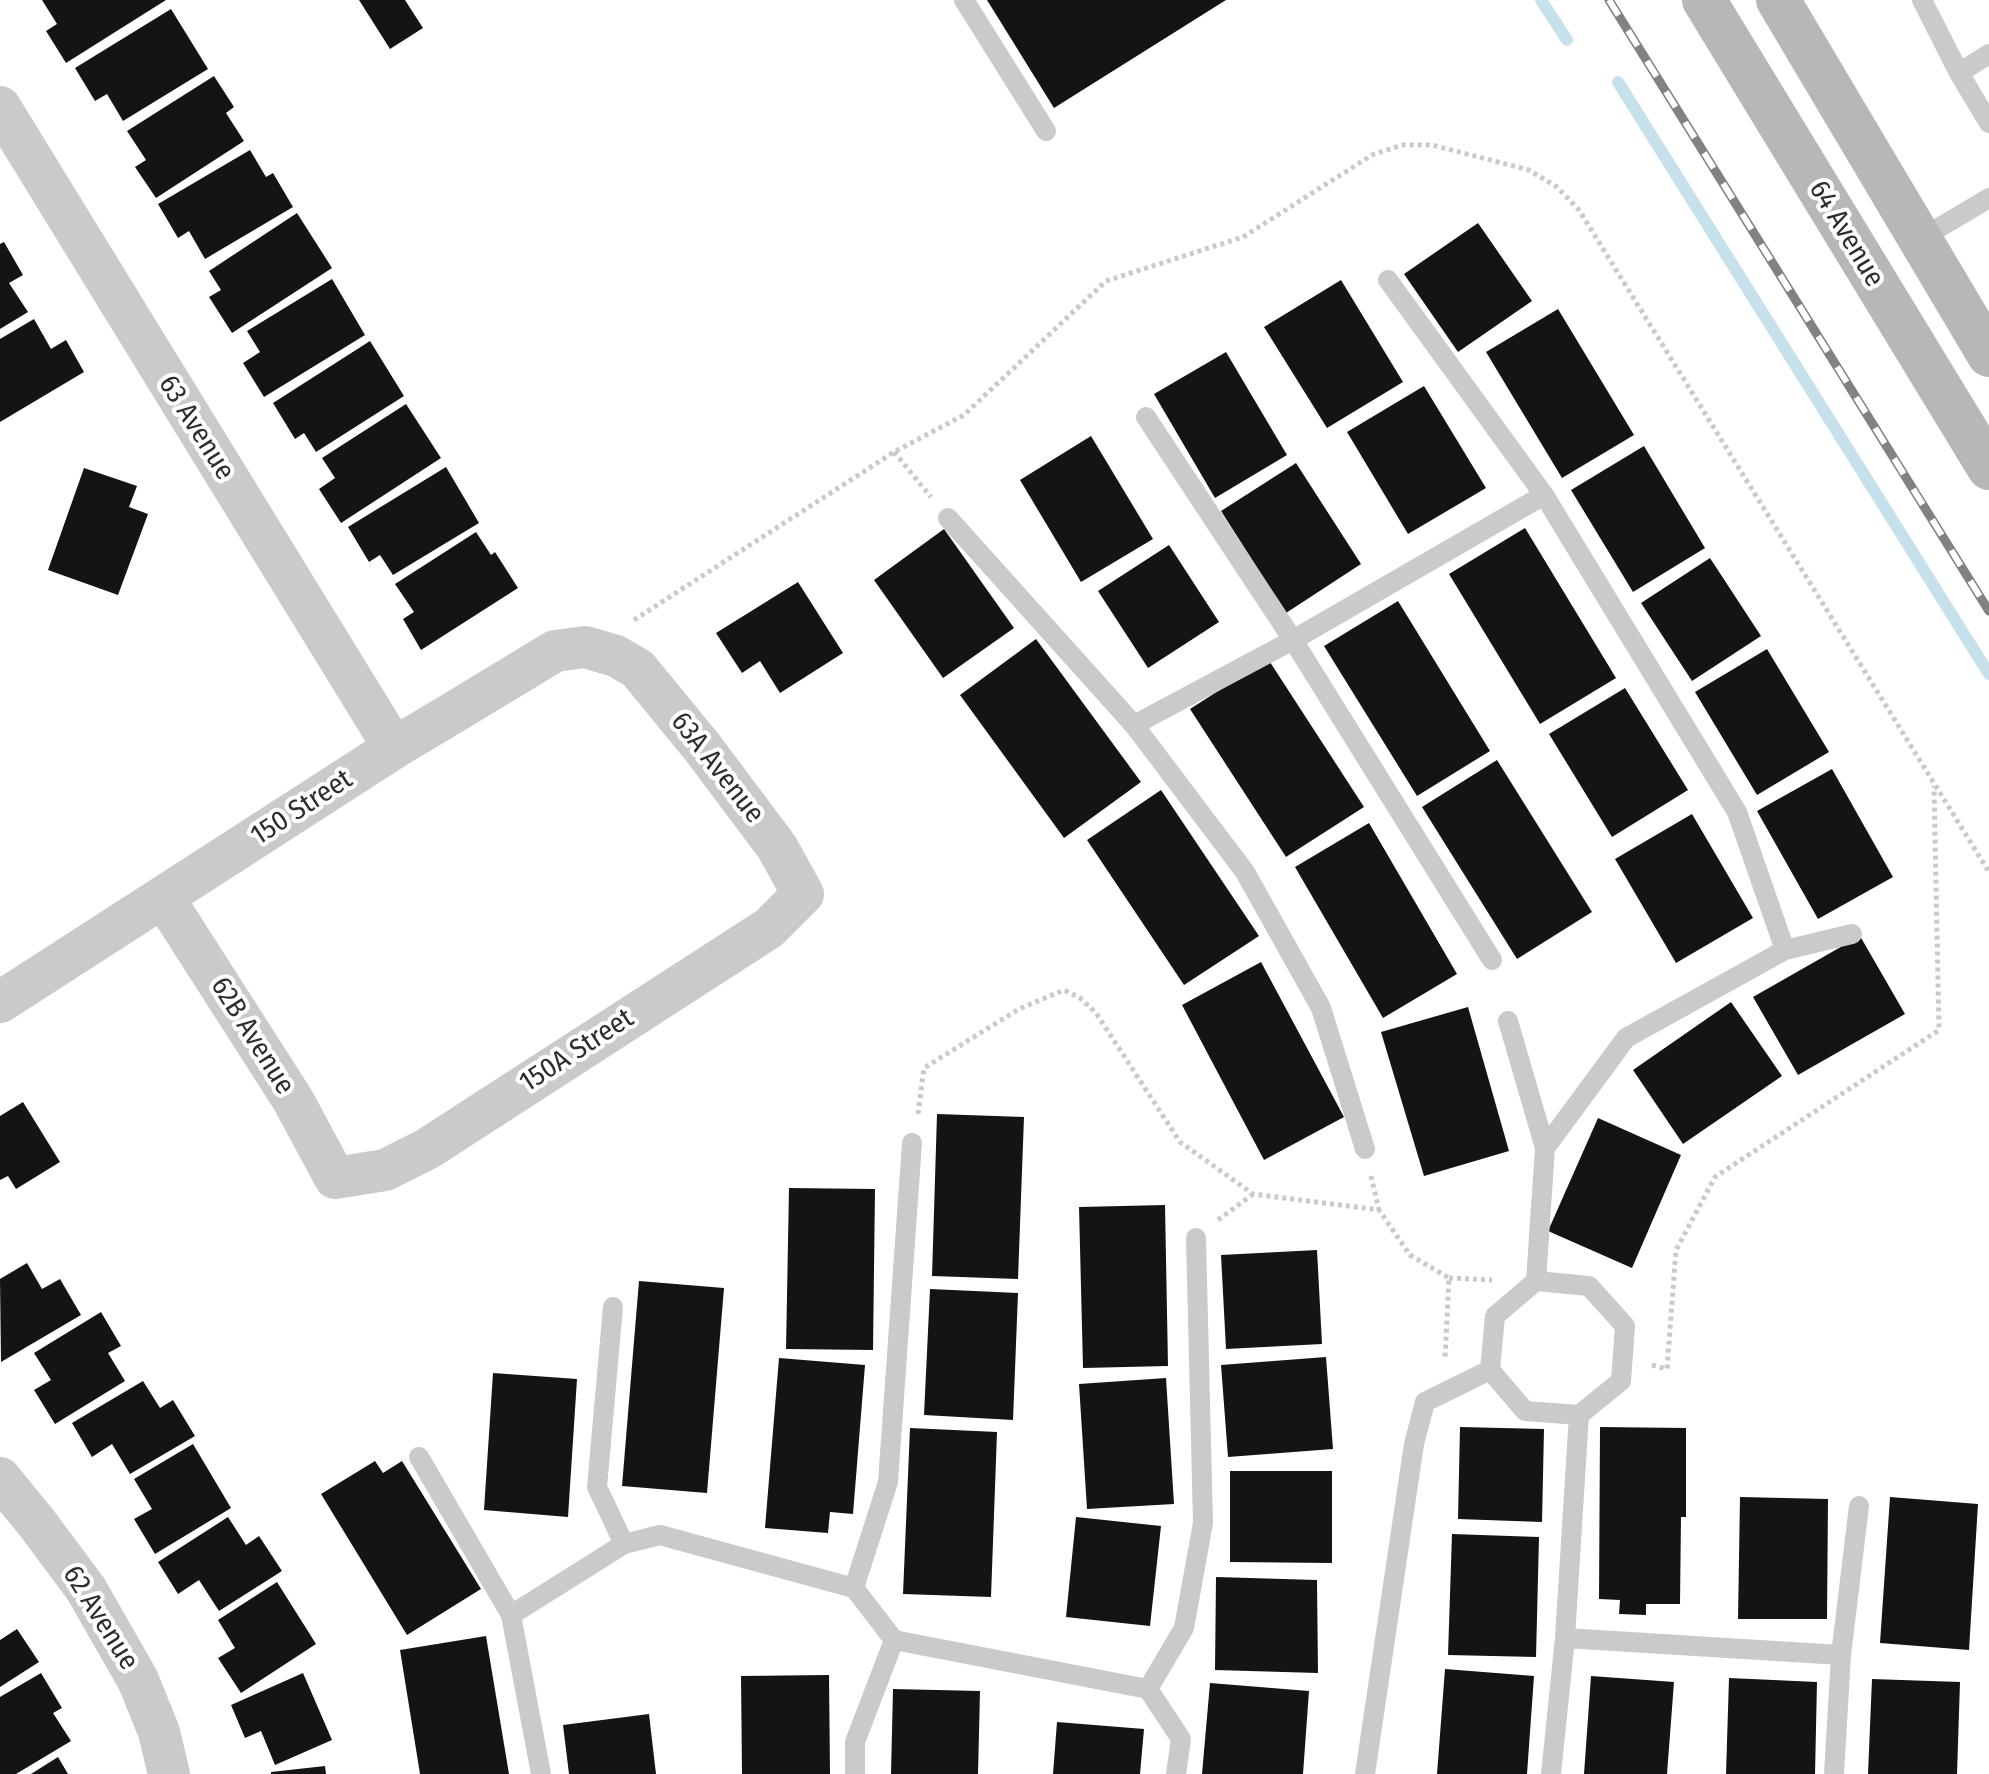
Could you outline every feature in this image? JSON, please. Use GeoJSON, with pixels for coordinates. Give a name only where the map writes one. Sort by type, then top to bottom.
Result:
{"type":"FeatureCollection","features":[{"type":"Feature","properties":{"kind":"main road","name":"64 Avenue"},"geometry":{"type":"LineString","coordinates":[[1704,0],[1989,468]]}},
{"type":"Feature","properties":{"kind":"main road"},"geometry":{"type":"LineString","coordinates":[[1778,0],[1989,355]]}},
{"type":"Feature","properties":{"kind":"street","name":"63 Avenue"},"geometry":{"type":"LineString","coordinates":[[0,107],[394,748]]}},
{"type":"Feature","properties":{"kind":"street","name":"150 Street"},"geometry":{"type":"LineString","coordinates":[[0,1002],[394,748],[555,651],[624,638]]}},
{"type":"Feature","properties":{"kind":"street","name":"63A Avenue"},"geometry":{"type":"LineString","coordinates":[[624,638],[638,669],[702,747],[777,847],[803,894]]}},
{"type":"Feature","properties":{"kind":"street","name":"150A Street"},"geometry":{"type":"LineString","coordinates":[[335,1178],[385,1170],[427,1149],[769,928],[803,894]]}},
{"type":"Feature","properties":{"kind":"street","name":"62B Avenue"},"geometry":{"type":"LineString","coordinates":[[163,897],[293,1100],[335,1178]]}},
{"type":"Feature","properties":{"kind":"street","name":"62 Avenue"},"geometry":{"type":"LineString","coordinates":[[0,1478],[86,1589],[138,1680],[159,1732],[169,1774]]}},
{"type":"Feature","properties":{"kind":"lane"},"geometry":{"type":"LineString","coordinates":[[964,0],[1046,131]]}},
{"type":"Feature","properties":{"kind":"lane"},"geometry":{"type":"LineString","coordinates":[[1922,0],[1959,73],[1989,123]]}},
{"type":"Feature","properties":{"kind":"lane"},"geometry":{"type":"LineString","coordinates":[[1959,73],[1989,54]]}},
{"type":"Feature","properties":{"kind":"lane"},"geometry":{"type":"LineString","coordinates":[[1920,239],[1989,198]]}},
{"type":"Feature","properties":{"kind":"lane"},"geometry":{"type":"LineString","coordinates":[[1388,280],[1544,495],[1737,812],[1785,950]]}},
{"type":"Feature","properties":{"kind":"lane"},"geometry":{"type":"LineString","coordinates":[[1146,417],[1293,640],[1492,960]]}},
{"type":"Feature","properties":{"kind":"lane"},"geometry":{"type":"LineString","coordinates":[[1134,725],[1293,640],[1544,495]]}},
{"type":"Feature","properties":{"kind":"lane"},"geometry":{"type":"LineString","coordinates":[[948,518],[1134,725],[1245,872],[1321,1008],[1365,1149]]}},
{"type":"Feature","properties":{"kind":"lane"},"geometry":{"type":"LineString","coordinates":[[1545,1148],[1626,1038],[1785,950],[1852,934]]}},
{"type":"Feature","properties":{"kind":"lane"},"geometry":{"type":"LineString","coordinates":[[1508,1021],[1545,1148],[1536,1281],[1495,1316],[1490,1370],[1525,1411],[1579,1415],[1621,1381],[1625,1326],[1589,1286],[1536,1281]]}},
{"type":"Feature","properties":{"kind":"lane"},"geometry":{"type":"LineString","coordinates":[[854,1588],[888,1482],[912,1143]]}},
{"type":"Feature","properties":{"kind":"lane"},"geometry":{"type":"LineString","coordinates":[[1148,1689],[1184,1628],[1203,1523],[1196,1238]]}},
{"type":"Feature","properties":{"kind":"lane"},"geometry":{"type":"LineString","coordinates":[[613,1307],[597,1487],[624,1544]]}},
{"type":"Feature","properties":{"kind":"lane"},"geometry":{"type":"LineString","coordinates":[[1365,1774],[1414,1444],[1425,1402],[1490,1370]]}},
{"type":"Feature","properties":{"kind":"lane"},"geometry":{"type":"LineString","coordinates":[[1551,1774],[1565,1638],[1579,1415]]}},
{"type":"Feature","properties":{"kind":"lane"},"geometry":{"type":"LineString","coordinates":[[419,1457],[511,1615],[541,1774]]}},
{"type":"Feature","properties":{"kind":"lane"},"geometry":{"type":"LineString","coordinates":[[1834,1774],[1841,1655],[1859,1506]]}},
{"type":"Feature","properties":{"kind":"lane"},"geometry":{"type":"LineString","coordinates":[[511,1615],[624,1544],[660,1535],[854,1588],[894,1640],[1148,1689],[1181,1739],[1176,1774]]}},
{"type":"Feature","properties":{"kind":"lane"},"geometry":{"type":"LineString","coordinates":[[1565,1638],[1841,1655]]}},
{"type":"Feature","properties":{"kind":"lane"},"geometry":{"type":"LineString","coordinates":[[855,1774],[855,1742],[894,1640]]}},
{"type":"Feature","properties":{"kind":"path"},"geometry":{"type":"LineString","coordinates":[[624,638],[894,452],[964,415],[1106,281],[1243,237],[1372,155],[1402,145],[1432,145],[1529,170],[1557,187],[1579,210],[1989,872]]}},
{"type":"Feature","properties":{"kind":"path"},"geometry":{"type":"LineString","coordinates":[[894,452],[948,518]]}},
{"type":"Feature","properties":{"kind":"path"},"geometry":{"type":"LineString","coordinates":[[1644,1363],[1667,1369],[1676,1250],[1715,1177],[1939,1030],[1934,782]]}},
{"type":"Feature","properties":{"kind":"path"},"geometry":{"type":"LineString","coordinates":[[912,1143],[924,1068],[1019,1009],[1064,990],[1080,998],[1096,1013],[1180,1142],[1253,1194],[1379,1210],[1410,1255],[1449,1278],[1505,1280]]}},
{"type":"Feature","properties":{"kind":"path"},"geometry":{"type":"LineString","coordinates":[[1196,1238],[1253,1194]]}},
{"type":"Feature","properties":{"kind":"path"},"geometry":{"type":"LineString","coordinates":[[1445,1366],[1449,1278]]}},
{"type":"Feature","properties":{"kind":"building"},"geometry":{"type":"Polygon","coordinates":[[[42,0],[166,0],[66,63],[46,31],[57,24],[42,0]]]}},
{"type":"Feature","properties":{"kind":"building"},"geometry":{"type":"Polygon","coordinates":[[[359,0],[405,0],[423,28],[390,49],[359,0]]]}},
{"type":"Feature","properties":{"kind":"building"},"geometry":{"type":"Polygon","coordinates":[[[987,0],[1226,0],[1054,108],[987,0]]]}},
{"type":"Feature","properties":{"kind":"building"},"geometry":{"type":"Polygon","coordinates":[[[171,9],[208,69],[123,121],[107,94],[95,101],[75,68],[171,9]]]}},
{"type":"Feature","properties":{"kind":"building"},"geometry":{"type":"Polygon","coordinates":[[[214,76],[234,107],[226,113],[244,141],[156,198],[135,167],[146,160],[127,131],[214,76]]]}},
{"type":"Feature","properties":{"kind":"building"},"geometry":{"type":"Polygon","coordinates":[[[250,150],[266,177],[273,173],[293,207],[205,259],[189,231],[178,238],[158,204],[250,150]]]}},
{"type":"Feature","properties":{"kind":"building"},"geometry":{"type":"Polygon","coordinates":[[[297,213],[332,268],[232,333],[209,297],[221,290],[209,271],[297,213]]]}},
{"type":"Feature","properties":{"kind":"building"},"geometry":{"type":"Polygon","coordinates":[[[1478,223],[1532,301],[1458,352],[1404,274],[1478,223]]]}},
{"type":"Feature","properties":{"kind":"building"},"geometry":{"type":"Polygon","coordinates":[[[4,242],[23,275],[9,283],[28,312],[0,329],[0,244],[4,242]]]}},
{"type":"Feature","properties":{"kind":"building"},"geometry":{"type":"Polygon","coordinates":[[[332,279],[365,335],[264,397],[243,363],[260,352],[247,331],[332,279]]]}},
{"type":"Feature","properties":{"kind":"building"},"geometry":{"type":"Polygon","coordinates":[[[1341,280],[1403,382],[1327,428],[1264,327],[1341,280]]]}},
{"type":"Feature","properties":{"kind":"building"},"geometry":{"type":"Polygon","coordinates":[[[1558,309],[1634,435],[1562,478],[1486,352],[1558,309]]]}},
{"type":"Feature","properties":{"kind":"building"},"geometry":{"type":"Polygon","coordinates":[[[34,319],[51,349],[66,340],[84,372],[0,422],[0,339],[34,319]]]}},
{"type":"Feature","properties":{"kind":"building"},"geometry":{"type":"Polygon","coordinates":[[[370,341],[404,396],[316,452],[304,433],[295,439],[273,403],[370,341]]]}},
{"type":"Feature","properties":{"kind":"building"},"geometry":{"type":"Polygon","coordinates":[[[1226,352],[1287,455],[1215,498],[1154,394],[1226,352]]]}},
{"type":"Feature","properties":{"kind":"building"},"geometry":{"type":"Polygon","coordinates":[[[1424,386],[1486,488],[1408,534],[1347,432],[1424,386]]]}},
{"type":"Feature","properties":{"kind":"building"},"geometry":{"type":"Polygon","coordinates":[[[406,404],[441,458],[341,523],[319,489],[335,478],[322,458],[406,404]]]}},
{"type":"Feature","properties":{"kind":"building"},"geometry":{"type":"Polygon","coordinates":[[[1091,436],[1153,539],[1081,582],[1020,480],[1091,436]]]}},
{"type":"Feature","properties":{"kind":"building"},"geometry":{"type":"Polygon","coordinates":[[[1644,446],[1705,548],[1633,592],[1571,490],[1644,446]]]}},
{"type":"Feature","properties":{"kind":"building"},"geometry":{"type":"Polygon","coordinates":[[[1296,463],[1361,564],[1286,613],[1221,511],[1296,463]]]}},
{"type":"Feature","properties":{"kind":"building"},"geometry":{"type":"Polygon","coordinates":[[[446,467],[479,523],[393,575],[380,555],[369,562],[348,527],[446,467]]]}},
{"type":"Feature","properties":{"kind":"building"},"geometry":{"type":"Polygon","coordinates":[[[84,468],[137,486],[129,507],[148,514],[118,595],[48,570],[84,468]]]}},
{"type":"Feature","properties":{"kind":"building"},"geometry":{"type":"Polygon","coordinates":[[[1525,528],[1616,678],[1540,724],[1449,574],[1525,528]]]}},
{"type":"Feature","properties":{"kind":"building"},"geometry":{"type":"Polygon","coordinates":[[[944,529],[1014,628],[943,678],[874,580],[944,529]]]}},
{"type":"Feature","properties":{"kind":"building"},"geometry":{"type":"Polygon","coordinates":[[[476,532],[491,555],[495,552],[518,588],[421,650],[403,619],[414,612],[395,584],[476,532]]]}},
{"type":"Feature","properties":{"kind":"building"},"geometry":{"type":"Polygon","coordinates":[[[1169,545],[1219,622],[1148,668],[1098,591],[1169,545]]]}},
{"type":"Feature","properties":{"kind":"building"},"geometry":{"type":"Polygon","coordinates":[[[1710,558],[1761,636],[1692,681],[1641,603],[1710,558]]]}},
{"type":"Feature","properties":{"kind":"building"},"geometry":{"type":"Polygon","coordinates":[[[798,582],[843,653],[780,693],[760,661],[742,673],[716,633],[798,582]]]}},
{"type":"Feature","properties":{"kind":"building"},"geometry":{"type":"Polygon","coordinates":[[[1398,601],[1490,751],[1417,796],[1324,646],[1398,601]]]}},
{"type":"Feature","properties":{"kind":"building"},"geometry":{"type":"Polygon","coordinates":[[[1036,639],[1141,782],[1064,838],[960,695],[1036,639]]]}},
{"type":"Feature","properties":{"kind":"building"},"geometry":{"type":"Polygon","coordinates":[[[1767,649],[1829,752],[1757,795],[1695,692],[1767,649]]]}},
{"type":"Feature","properties":{"kind":"building"},"geometry":{"type":"Polygon","coordinates":[[[1268,659],[1364,807],[1286,857],[1190,709],[1268,659]]]}},
{"type":"Feature","properties":{"kind":"building"},"geometry":{"type":"Polygon","coordinates":[[[1625,688],[1688,790],[1612,837],[1549,734],[1625,688]]]}},
{"type":"Feature","properties":{"kind":"building"},"geometry":{"type":"Polygon","coordinates":[[[1497,760],[1592,912],[1517,959],[1422,807],[1497,760]]]}},
{"type":"Feature","properties":{"kind":"building"},"geometry":{"type":"Polygon","coordinates":[[[1832,769],[1893,877],[1818,919],[1757,811],[1832,769]]]}},
{"type":"Feature","properties":{"kind":"building"},"geometry":{"type":"Polygon","coordinates":[[[1161,790],[1259,936],[1184,985],[1087,840],[1161,790]]]}},
{"type":"Feature","properties":{"kind":"building"},"geometry":{"type":"Polygon","coordinates":[[[1692,814],[1753,918],[1676,963],[1615,859],[1692,814]]]}},
{"type":"Feature","properties":{"kind":"building"},"geometry":{"type":"Polygon","coordinates":[[[1369,823],[1457,974],[1383,1018],[1295,867],[1369,823]]]}},
{"type":"Feature","properties":{"kind":"building"},"geometry":{"type":"Polygon","coordinates":[[[1860,936],[1905,1014],[1798,1075],[1753,997],[1860,936]]]}},
{"type":"Feature","properties":{"kind":"building"},"geometry":{"type":"Polygon","coordinates":[[[1261,962],[1344,1117],[1264,1160],[1182,1005],[1261,962]]]}},
{"type":"Feature","properties":{"kind":"building"},"geometry":{"type":"Polygon","coordinates":[[[1731,1002],[1782,1076],[1683,1144],[1633,1070],[1731,1002]]]}},
{"type":"Feature","properties":{"kind":"building"},"geometry":{"type":"Polygon","coordinates":[[[1468,1007],[1509,1151],[1424,1176],[1381,1032],[1468,1007]]]}},
{"type":"Feature","properties":{"kind":"building"},"geometry":{"type":"Polygon","coordinates":[[[23,1102],[60,1162],[16,1189],[8,1176],[0,1180],[0,1116],[23,1102]]]}},
{"type":"Feature","properties":{"kind":"building"},"geometry":{"type":"Polygon","coordinates":[[[937,1114],[1024,1117],[1018,1279],[932,1276],[937,1114]]]}},
{"type":"Feature","properties":{"kind":"building"},"geometry":{"type":"Polygon","coordinates":[[[1598,1118],[1681,1155],[1632,1268],[1548,1231],[1598,1118]]]}},
{"type":"Feature","properties":{"kind":"building"},"geometry":{"type":"Polygon","coordinates":[[[789,1188],[875,1189],[873,1350],[786,1349],[789,1188]]]}},
{"type":"Feature","properties":{"kind":"building"},"geometry":{"type":"Polygon","coordinates":[[[1165,1205],[1168,1366],[1083,1368],[1079,1207],[1165,1205]]]}},
{"type":"Feature","properties":{"kind":"building"},"geometry":{"type":"Polygon","coordinates":[[[1317,1250],[1322,1344],[1226,1349],[1221,1255],[1317,1250]]]}},
{"type":"Feature","properties":{"kind":"building"},"geometry":{"type":"Polygon","coordinates":[[[27,1263],[42,1289],[60,1279],[81,1315],[1,1362],[0,1279],[27,1263]]]}},
{"type":"Feature","properties":{"kind":"building"},"geometry":{"type":"Polygon","coordinates":[[[639,1281],[724,1288],[707,1493],[622,1486],[639,1281]]]}},
{"type":"Feature","properties":{"kind":"building"},"geometry":{"type":"Polygon","coordinates":[[[930,1289],[1018,1293],[1013,1420],[924,1415],[930,1289]]]}},
{"type":"Feature","properties":{"kind":"building"},"geometry":{"type":"Polygon","coordinates":[[[101,1312],[121,1346],[108,1353],[125,1381],[55,1424],[34,1390],[51,1380],[34,1353],[101,1312]]]}},
{"type":"Feature","properties":{"kind":"building"},"geometry":{"type":"Polygon","coordinates":[[[1326,1357],[1333,1449],[1228,1457],[1221,1365],[1326,1357]]]}},
{"type":"Feature","properties":{"kind":"building"},"geometry":{"type":"Polygon","coordinates":[[[779,1358],[865,1365],[853,1514],[830,1512],[828,1533],[765,1528],[779,1358]]]}},
{"type":"Feature","properties":{"kind":"building"},"geometry":{"type":"Polygon","coordinates":[[[493,1373],[577,1379],[568,1517],[484,1510],[493,1373]]]}},
{"type":"Feature","properties":{"kind":"building"},"geometry":{"type":"Polygon","coordinates":[[[1166,1378],[1174,1504],[1087,1509],[1079,1384],[1166,1378]]]}},
{"type":"Feature","properties":{"kind":"building"},"geometry":{"type":"Polygon","coordinates":[[[143,1381],[160,1408],[173,1400],[195,1436],[130,1474],[112,1444],[92,1457],[72,1423],[143,1381]]]}},
{"type":"Feature","properties":{"kind":"building"},"geometry":{"type":"Polygon","coordinates":[[[1460,1427],[1544,1429],[1542,1522],[1458,1519],[1460,1427]]]}},
{"type":"Feature","properties":{"kind":"building"},"geometry":{"type":"Polygon","coordinates":[[[1600,1427],[1686,1428],[1686,1517],[1681,1517],[1680,1604],[1646,1604],[1646,1615],[1619,1614],[1620,1600],[1599,1599],[1600,1427]]]}},
{"type":"Feature","properties":{"kind":"building"},"geometry":{"type":"Polygon","coordinates":[[[910,1428],[997,1432],[991,1597],[903,1594],[910,1428]]]}},
{"type":"Feature","properties":{"kind":"building"},"geometry":{"type":"Polygon","coordinates":[[[193,1444],[231,1508],[155,1554],[134,1519],[152,1509],[134,1479],[193,1444]]]}},
{"type":"Feature","properties":{"kind":"building"},"geometry":{"type":"Polygon","coordinates":[[[375,1461],[383,1473],[402,1461],[481,1589],[407,1635],[321,1494],[375,1461]]]}},
{"type":"Feature","properties":{"kind":"building"},"geometry":{"type":"Polygon","coordinates":[[[1230,1471],[1332,1471],[1332,1563],[1230,1562],[1230,1471]]]}},
{"type":"Feature","properties":{"kind":"building"},"geometry":{"type":"Polygon","coordinates":[[[1740,1497],[1828,1499],[1827,1619],[1738,1619],[1740,1497]]]}},
{"type":"Feature","properties":{"kind":"building"},"geometry":{"type":"Polygon","coordinates":[[[1890,1497],[1978,1504],[1969,1650],[1880,1643],[1890,1497]]]}},
{"type":"Feature","properties":{"kind":"building"},"geometry":{"type":"Polygon","coordinates":[[[228,1517],[246,1545],[259,1536],[282,1571],[219,1611],[199,1580],[178,1594],[158,1562],[228,1517]]]}},
{"type":"Feature","properties":{"kind":"building"},"geometry":{"type":"Polygon","coordinates":[[[1076,1517],[1161,1526],[1150,1626],[1066,1617],[1076,1517]]]}},
{"type":"Feature","properties":{"kind":"building"},"geometry":{"type":"Polygon","coordinates":[[[1452,1534],[1539,1537],[1536,1657],[1448,1655],[1452,1534]]]}},
{"type":"Feature","properties":{"kind":"building"},"geometry":{"type":"Polygon","coordinates":[[[1216,1577],[1317,1580],[1318,1673],[1215,1670],[1216,1577]]]}},
{"type":"Feature","properties":{"kind":"building"},"geometry":{"type":"Polygon","coordinates":[[[277,1582],[316,1644],[241,1693],[218,1658],[235,1648],[218,1620],[277,1582]]]}},
{"type":"Feature","properties":{"kind":"building"},"geometry":{"type":"Polygon","coordinates":[[[17,1629],[39,1662],[0,1687],[0,1640],[17,1629]]]}},
{"type":"Feature","properties":{"kind":"building"},"geometry":{"type":"Polygon","coordinates":[[[486,1636],[509,1774],[420,1774],[400,1650],[486,1636]]]}},
{"type":"Feature","properties":{"kind":"building"},"geometry":{"type":"Polygon","coordinates":[[[1445,1669],[1534,1676],[1527,1774],[1437,1774],[1445,1669]]]}},
{"type":"Feature","properties":{"kind":"building"},"geometry":{"type":"Polygon","coordinates":[[[41,1673],[62,1708],[53,1713],[71,1741],[16,1774],[0,1774],[0,1697],[41,1673]]]}},
{"type":"Feature","properties":{"kind":"building"},"geometry":{"type":"Polygon","coordinates":[[[303,1673],[332,1740],[275,1765],[261,1731],[245,1738],[231,1705],[303,1673]]]}},
{"type":"Feature","properties":{"kind":"building"},"geometry":{"type":"Polygon","coordinates":[[[829,1675],[830,1774],[742,1774],[741,1676],[829,1675]]]}},
{"type":"Feature","properties":{"kind":"building"},"geometry":{"type":"Polygon","coordinates":[[[1591,1676],[1674,1682],[1667,1774],[1584,1774],[1591,1676]]]}},
{"type":"Feature","properties":{"kind":"building"},"geometry":{"type":"Polygon","coordinates":[[[1729,1678],[1817,1682],[1815,1774],[1726,1774],[1729,1678]]]}},
{"type":"Feature","properties":{"kind":"building"},"geometry":{"type":"Polygon","coordinates":[[[1872,1679],[1960,1682],[1957,1774],[1868,1774],[1872,1679]]]}},
{"type":"Feature","properties":{"kind":"building"},"geometry":{"type":"Polygon","coordinates":[[[1210,1683],[1309,1691],[1303,1774],[1202,1774],[1210,1683]]]}},
{"type":"Feature","properties":{"kind":"building"},"geometry":{"type":"Polygon","coordinates":[[[893,1689],[980,1691],[978,1774],[891,1774],[893,1689]]]}},
{"type":"Feature","properties":{"kind":"building"},"geometry":{"type":"Polygon","coordinates":[[[649,1714],[656,1774],[569,1774],[563,1725],[649,1714]]]}},
{"type":"Feature","properties":{"kind":"building"},"geometry":{"type":"Polygon","coordinates":[[[1057,1722],[1144,1729],[1140,1774],[1053,1774],[1057,1722]]]}},
{"type":"Feature","properties":{"kind":"building"},"geometry":{"type":"Polygon","coordinates":[[[58,1757],[68,1774],[31,1774],[58,1757]]]}},
{"type":"Feature","properties":{"kind":"building"},"geometry":{"type":"Polygon","coordinates":[[[325,1766],[326,1774],[271,1774],[271,1772],[325,1766]]]}},
{"type":"Feature","properties":{"kind":"waterway"},"geometry":{"type":"LineString","coordinates":[[1541,0],[1567,40]]}},
{"type":"Feature","properties":{"kind":"waterway"},"geometry":{"type":"LineString","coordinates":[[1618,82],[1989,674]]}},
{"type":"Feature","properties":{"kind":"railway"},"geometry":{"type":"LineString","coordinates":[[1609,0],[1989,611]]}}]}
